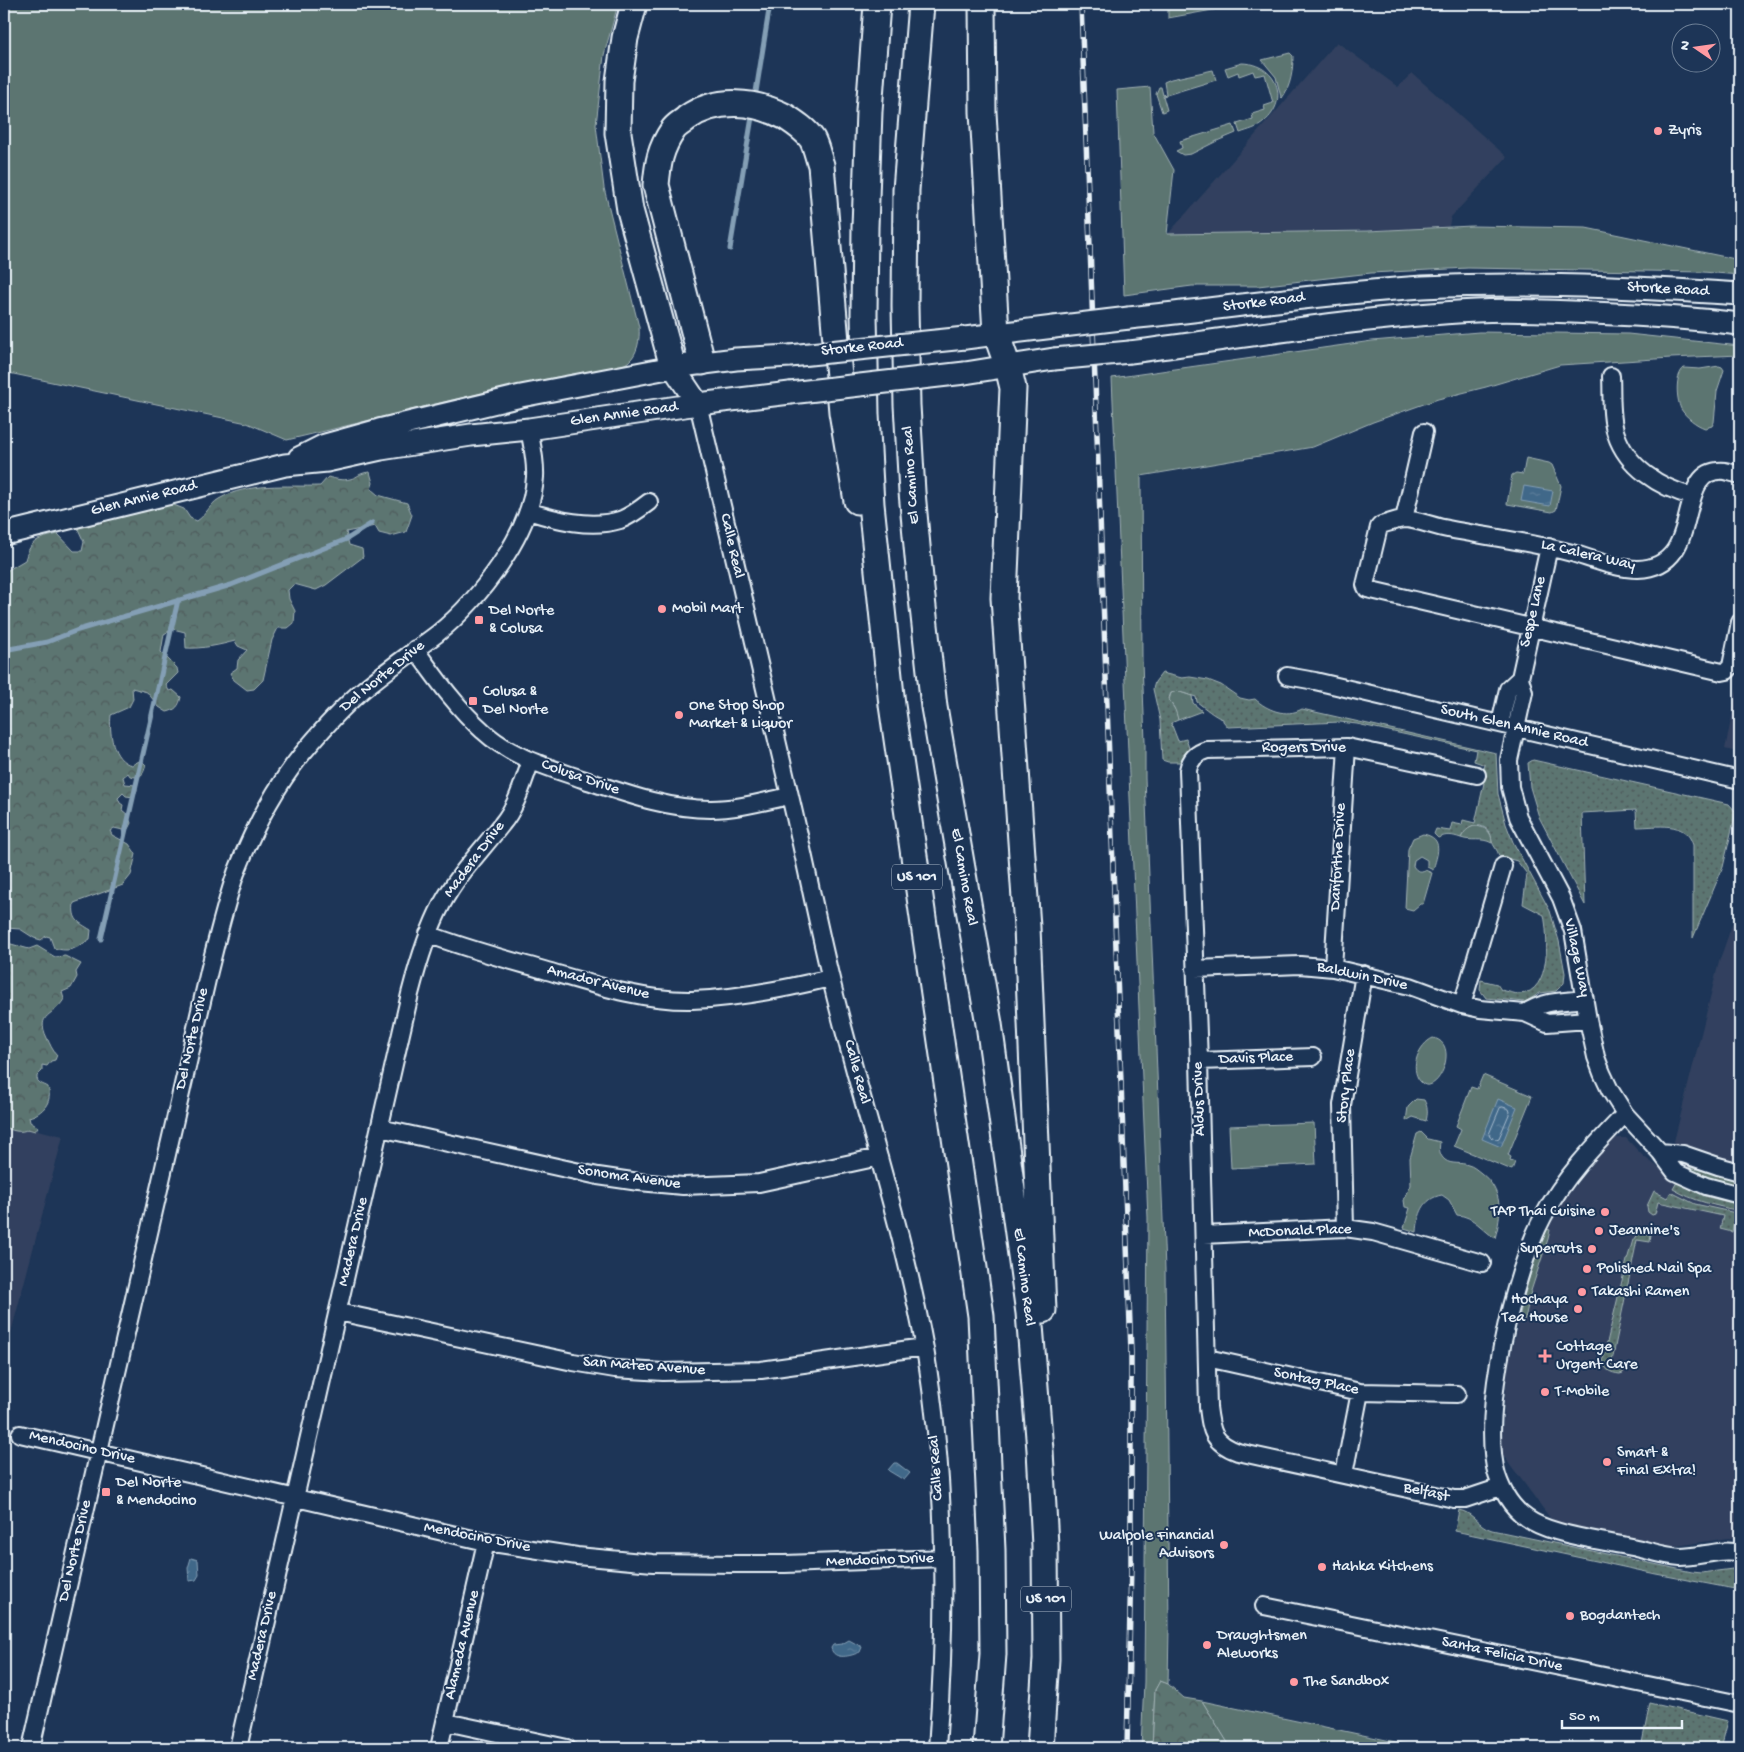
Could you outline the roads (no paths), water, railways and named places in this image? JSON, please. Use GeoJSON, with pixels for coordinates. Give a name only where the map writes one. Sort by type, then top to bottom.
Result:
{"type":"FeatureCollection","features":[{"type":"Feature","properties":{"kind":"highway"},"geometry":{"type":"LineString","coordinates":[[634,4],[625,38],[619,81],[618,133],[630,210],[673,367]]}},
{"type":"Feature","properties":{"kind":"highway","name":"US 101"},"geometry":{"type":"LineString","coordinates":[[877,4],[868,121],[865,227],[865,344],[871,504],[892,705],[981,1316],[992,1550],[992,1654],[986,1748]]}},
{"type":"Feature","properties":{"kind":"highway","name":"El Camino Real"},"geometry":{"type":"LineString","coordinates":[[921,4],[906,190],[905,316],[907,405],[912,492],[920,589],[934,707],[989,1024],[1029,1313],[1046,1546],[1046,1659],[1040,1748]]}},
{"type":"Feature","properties":{"kind":"highway"},"geometry":{"type":"LineString","coordinates":[[982,4],[983,112],[996,333],[1013,388],[1004,598],[1026,927],[1043,1311],[1040,1450]]}},
{"type":"Feature","properties":{"kind":"highway"},"geometry":{"type":"LineString","coordinates":[[702,362],[656,184],[659,156],[674,128],[693,114],[714,106],[732,103],[751,104],[774,111],[796,123],[812,139],[822,164],[842,412],[892,705]]}},
{"type":"Feature","properties":{"kind":"main road","name":"Storke Road"},"geometry":{"type":"LineString","coordinates":[[790,356],[965,338],[1354,293],[1423,287],[1553,285],[1740,294]]}},
{"type":"Feature","properties":{"kind":"main road","name":"Storke Road"},"geometry":{"type":"LineString","coordinates":[[965,373],[1054,359],[1130,352],[1393,317],[1477,311],[1532,310],[1638,315],[1701,319],[1740,324]]}},
{"type":"Feature","properties":{"kind":"main road","name":"Glen Annie Road"},"geometry":{"type":"LineString","coordinates":[[285,464],[326,445],[434,415],[521,396],[702,362],[790,356]]}},
{"type":"Feature","properties":{"kind":"main road"},"geometry":{"type":"LineString","coordinates":[[698,404],[702,362]]}},
{"type":"Feature","properties":{"kind":"main road"},"geometry":{"type":"LineString","coordinates":[[673,367],[698,404]]}},
{"type":"Feature","properties":{"kind":"main road","name":"Glen Annie Road"},"geometry":{"type":"LineString","coordinates":[[4,534],[285,464],[327,461],[429,441],[529,429],[698,404],[965,373]]}},
{"type":"Feature","properties":{"kind":"street"},"geometry":{"type":"LineString","coordinates":[[1611,376],[1613,417],[1616,434],[1623,449],[1645,474],[1662,485],[1692,496]]}},
{"type":"Feature","properties":{"kind":"street","name":"Calle Real"},"geometry":{"type":"LineString","coordinates":[[698,404],[790,796],[830,978],[901,1236],[924,1347],[937,1454],[943,1558],[943,1637],[937,1748]]}},
{"type":"Feature","properties":{"kind":"street","name":"Del Norte Drive"},"geometry":{"type":"LineString","coordinates":[[31,1748],[209,971],[237,872],[251,839],[268,807],[300,756],[336,715],[364,689],[459,614],[486,584],[510,550],[528,511],[535,478],[535,457],[529,429]]}},
{"type":"Feature","properties":{"kind":"street"},"geometry":{"type":"LineString","coordinates":[[1404,519],[1424,432]]}},
{"type":"Feature","properties":{"kind":"street","name":"La Calera Way"},"geometry":{"type":"LineString","coordinates":[[1531,628],[1367,589],[1365,585],[1377,530],[1381,525],[1404,519],[1549,547],[1622,567],[1638,569],[1649,567],[1670,557],[1677,548],[1682,538],[1692,496],[1704,478],[1714,472],[1725,471],[1740,475]]}},
{"type":"Feature","properties":{"kind":"street"},"geometry":{"type":"LineString","coordinates":[[528,511],[546,517],[580,522],[607,522],[627,516],[649,502]]}},
{"type":"Feature","properties":{"kind":"street","name":"Sespe Lane"},"geometry":{"type":"LineString","coordinates":[[1516,727],[1524,692],[1520,678],[1549,547]]}},
{"type":"Feature","properties":{"kind":"street"},"geometry":{"type":"LineString","coordinates":[[1531,628],[1595,641],[1722,672],[1727,671],[1731,666],[1740,622]]}},
{"type":"Feature","properties":{"kind":"street","name":"Colusa Drive"},"geometry":{"type":"LineString","coordinates":[[415,649],[463,712],[484,733],[511,751],[532,761],[631,795],[688,808],[713,809],[736,807],[790,796]]}},
{"type":"Feature","properties":{"kind":"street","name":"South Glen Annie Road"},"geometry":{"type":"LineString","coordinates":[[1287,676],[1516,727],[1740,780]]}},
{"type":"Feature","properties":{"kind":"street","name":"Sespe Lane"},"geometry":{"type":"LineString","coordinates":[[1500,724],[1508,689],[1520,678]]}},
{"type":"Feature","properties":{"kind":"street","name":"Village Way"},"geometry":{"type":"LineString","coordinates":[[1516,727],[1508,766],[1512,796],[1522,825],[1567,913],[1576,945],[1596,1058],[1610,1090],[1625,1114],[1660,1152],[1675,1172],[1706,1186],[1740,1195]]}},
{"type":"Feature","properties":{"kind":"street","name":"Rogers Drive"},"geometry":{"type":"LineString","coordinates":[[1192,760],[1206,750],[1347,747],[1477,775]]}},
{"type":"Feature","properties":{"kind":"street","name":"Danforthe Drive"},"geometry":{"type":"LineString","coordinates":[[1333,968],[1347,747]]}},
{"type":"Feature","properties":{"kind":"street","name":"Aldus Drive"},"geometry":{"type":"LineString","coordinates":[[1192,760],[1188,770],[1199,1061],[1209,1416],[1216,1439]]}},
{"type":"Feature","properties":{"kind":"street","name":"Madera Drive"},"geometry":{"type":"LineString","coordinates":[[238,1748],[419,960],[428,934],[442,904],[470,862],[503,824],[519,795],[532,761]]}},
{"type":"Feature","properties":{"kind":"street"},"geometry":{"type":"LineString","coordinates":[[1462,1005],[1504,866]]}},
{"type":"Feature","properties":{"kind":"street","name":"Amador Avenue"},"geometry":{"type":"LineString","coordinates":[[428,934],[620,992],[650,997],[690,1000],[734,997],[774,991],[830,978]]}},
{"type":"Feature","properties":{"kind":"street","name":"Baldwin Drive"},"geometry":{"type":"LineString","coordinates":[[1195,969],[1300,965],[1333,968],[1410,986],[1462,1005],[1492,1011],[1525,1013],[1547,1023],[1588,1020]]}},
{"type":"Feature","properties":{"kind":"street","name":"Story Place"},"geometry":{"type":"LineString","coordinates":[[1345,1228],[1342,1106],[1364,974]]}},
{"type":"Feature","properties":{"kind":"street"},"geometry":{"type":"LineString","coordinates":[[1525,1013],[1537,1005],[1546,1002],[1585,998]]}},
{"type":"Feature","properties":{"kind":"street","name":"Davis Place"},"geometry":{"type":"LineString","coordinates":[[1199,1061],[1313,1057]]}},
{"type":"Feature","properties":{"kind":"street"},"geometry":{"type":"LineString","coordinates":[[1625,1114],[1603,1136],[1564,1183],[1543,1216],[1528,1250],[1507,1325],[1495,1392],[1493,1448],[1496,1474],[1508,1500],[1533,1522],[1554,1530],[1679,1556],[1726,1551],[1740,1553]]}},
{"type":"Feature","properties":{"kind":"street","name":"Sonoma Avenue"},"geometry":{"type":"LineString","coordinates":[[380,1128],[598,1176],[683,1186],[759,1183],[879,1158]]}},
{"type":"Feature","properties":{"kind":"street"},"geometry":{"type":"LineString","coordinates":[[1660,1152],[1683,1154],[1740,1172]]}},
{"type":"Feature","properties":{"kind":"street","name":"McDonald Place"},"geometry":{"type":"LineString","coordinates":[[1204,1235],[1345,1228],[1373,1232],[1482,1263]]}},
{"type":"Feature","properties":{"kind":"street","name":"San Mateo Avenue"},"geometry":{"type":"LineString","coordinates":[[338,1312],[573,1362],[615,1369],[662,1372],[761,1370],[924,1347]]}},
{"type":"Feature","properties":{"kind":"street","name":"Sontag Place"},"geometry":{"type":"LineString","coordinates":[[1207,1358],[1360,1392],[1457,1394]]}},
{"type":"Feature","properties":{"kind":"street"},"geometry":{"type":"LineString","coordinates":[[1344,1474],[1360,1392]]}},
{"type":"Feature","properties":{"kind":"street","name":"Mendocino Drive"},"geometry":{"type":"LineString","coordinates":[[20,1434],[486,1542],[577,1556],[653,1563],[785,1564],[943,1558]]}},
{"type":"Feature","properties":{"kind":"street","name":"Belfast"},"geometry":{"type":"LineString","coordinates":[[1216,1439],[1225,1447],[1238,1452],[1460,1500],[1501,1487]]}},
{"type":"Feature","properties":{"kind":"street","name":"Alameda Avenue"},"geometry":{"type":"LineString","coordinates":[[440,1748],[486,1542]]}},
{"type":"Feature","properties":{"kind":"street","name":"Santa Felicia Drive"},"geometry":{"type":"LineString","coordinates":[[1264,1606],[1740,1704]]}},
{"type":"Feature","properties":{"kind":"street"},"geometry":{"type":"LineString","coordinates":[[446,1722],[567,1748]]}},
{"type":"Feature","properties":{"kind":"water"},"geometry":{"type":"Polygon","coordinates":[[[1524,486],[1553,491],[1550,506],[1521,501],[1524,486]]]}},
{"type":"Feature","properties":{"kind":"water"},"geometry":{"type":"Polygon","coordinates":[[[1498,1099],[1517,1107],[1501,1147],[1482,1139],[1498,1099]]]}},
{"type":"Feature","properties":{"kind":"water"},"geometry":{"type":"Polygon","coordinates":[[[894,1463],[897,1463],[910,1473],[904,1480],[888,1470],[894,1463]]]}},
{"type":"Feature","properties":{"kind":"water"},"geometry":{"type":"Polygon","coordinates":[[[191,1558],[198,1560],[199,1575],[196,1580],[189,1581],[188,1568],[191,1558]]]}},
{"type":"Feature","properties":{"kind":"water"},"geometry":{"type":"Polygon","coordinates":[[[849,1640],[862,1647],[860,1652],[839,1656],[833,1652],[831,1648],[833,1645],[842,1644],[849,1640]]]}},
{"type":"Feature","properties":{"kind":"waterway"},"geometry":{"type":"LineString","coordinates":[[755,98],[770,4]]}},
{"type":"Feature","properties":{"kind":"waterway"},"geometry":{"type":"LineString","coordinates":[[730,249],[753,111]]}},
{"type":"Feature","properties":{"kind":"waterway"},"geometry":{"type":"LineString","coordinates":[[4,650],[47,642],[78,630],[231,585],[347,539],[372,523]]}},
{"type":"Feature","properties":{"kind":"waterway"},"geometry":{"type":"LineString","coordinates":[[101,939],[178,600]]}},
{"type":"Feature","properties":{"kind":"railway"},"geometry":{"type":"LineString","coordinates":[[1081,4],[1131,1352],[1131,1563],[1127,1748]]}},
{"type":"Feature","properties":{"kind":"place","name":"Zyris"},"geometry":{"type":"Point","coordinates":[1658,131]}},
{"type":"Feature","properties":{"kind":"place","name":"Mobil Mart"},"geometry":{"type":"Point","coordinates":[662,609]}},
{"type":"Feature","properties":{"kind":"place","name":"Del Norte & Colusa"},"geometry":{"type":"Point","coordinates":[479,620]}},
{"type":"Feature","properties":{"kind":"place","name":"Colusa & Del Norte"},"geometry":{"type":"Point","coordinates":[473,701]}},
{"type":"Feature","properties":{"kind":"place","name":"One Stop Shop Market & Liquor"},"geometry":{"type":"Point","coordinates":[679,715]}},
{"type":"Feature","properties":{"kind":"place","name":"TAP Thai Cuisine"},"geometry":{"type":"Point","coordinates":[1605,1212]}},
{"type":"Feature","properties":{"kind":"place","name":"Jeannine's"},"geometry":{"type":"Point","coordinates":[1599,1231]}},
{"type":"Feature","properties":{"kind":"place","name":"Supercuts"},"geometry":{"type":"Point","coordinates":[1592,1249]}},
{"type":"Feature","properties":{"kind":"place","name":"Polished Nail Spa"},"geometry":{"type":"Point","coordinates":[1587,1269]}},
{"type":"Feature","properties":{"kind":"place","name":"Takashi Ramen"},"geometry":{"type":"Point","coordinates":[1582,1292]}},
{"type":"Feature","properties":{"kind":"place","name":"Hochaya Tea House"},"geometry":{"type":"Point","coordinates":[1578,1309]}},
{"type":"Feature","properties":{"kind":"place","name":"Cottage Urgent Care"},"geometry":{"type":"Point","coordinates":[1545,1356]}},
{"type":"Feature","properties":{"kind":"place","name":"T-Mobile"},"geometry":{"type":"Point","coordinates":[1545,1392]}},
{"type":"Feature","properties":{"kind":"place","name":"Smart & Final Extra!"},"geometry":{"type":"Point","coordinates":[1607,1462]}},
{"type":"Feature","properties":{"kind":"place","name":"Del Norte & Mendocino"},"geometry":{"type":"Point","coordinates":[106,1492]}},
{"type":"Feature","properties":{"kind":"place","name":"Walpole Financial Advisors"},"geometry":{"type":"Point","coordinates":[1224,1545]}},
{"type":"Feature","properties":{"kind":"place","name":"Hahka Kitchens"},"geometry":{"type":"Point","coordinates":[1322,1567]}},
{"type":"Feature","properties":{"kind":"place","name":"Bogdantech"},"geometry":{"type":"Point","coordinates":[1570,1616]}},
{"type":"Feature","properties":{"kind":"place","name":"Draughtsmen Aleworks"},"geometry":{"type":"Point","coordinates":[1207,1645]}},
{"type":"Feature","properties":{"kind":"place","name":"The Sandbox"},"geometry":{"type":"Point","coordinates":[1294,1682]}}]}
